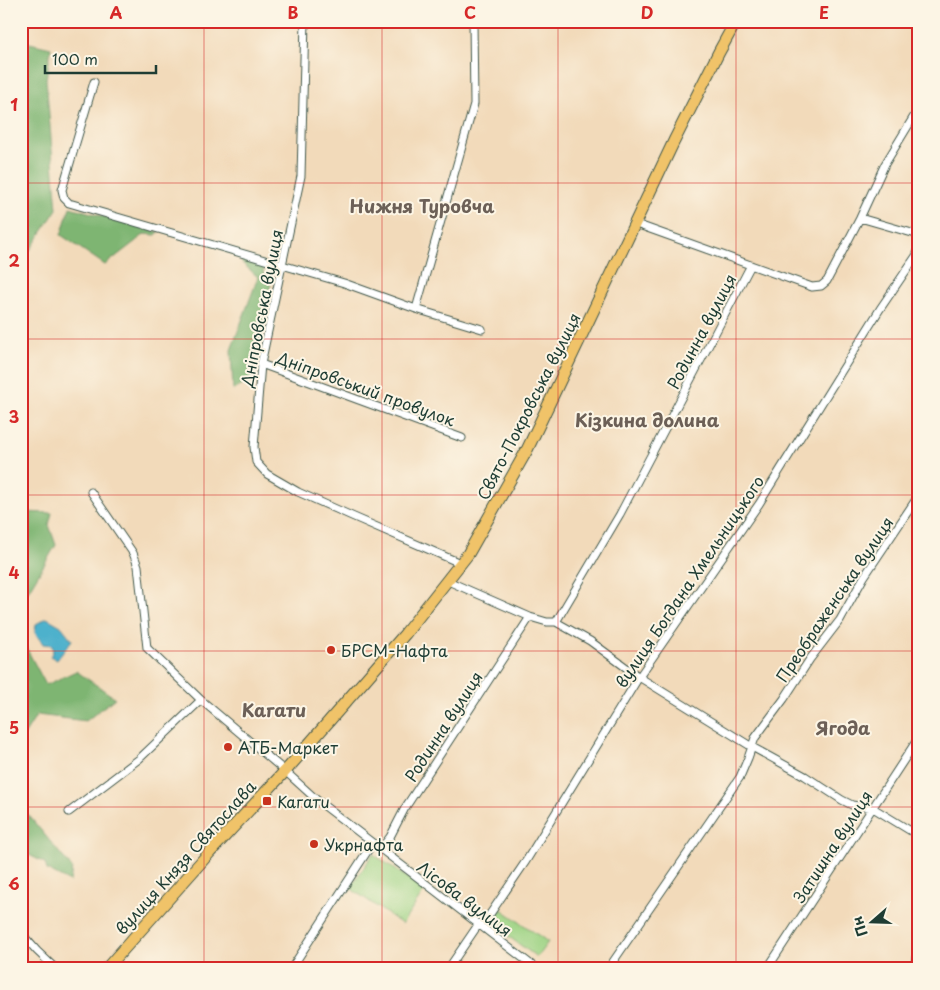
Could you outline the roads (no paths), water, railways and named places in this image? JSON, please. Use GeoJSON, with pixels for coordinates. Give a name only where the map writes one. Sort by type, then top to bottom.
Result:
{"type":"FeatureCollection","features":[{"type":"Feature","properties":{"kind":"main road","name":"Свято-Покровська вулиця"},"geometry":{"type":"LineString","coordinates":[[287,769],[406,634],[448,581],[479,536],[527,450],[674,141],[736,21]]}},
{"type":"Feature","properties":{"kind":"main road","name":"вулиця Князя Святослава"},"geometry":{"type":"LineString","coordinates":[[106,969],[287,769]]}},
{"type":"Feature","properties":{"kind":"street","name":"Дніпровська вулиця"},"geometry":{"type":"LineString","coordinates":[[305,21],[301,176],[293,222],[281,264],[261,364],[254,446],[256,462],[267,474],[314,499],[460,564]]}},
{"type":"Feature","properties":{"kind":"street"},"geometry":{"type":"LineString","coordinates":[[416,309],[474,104],[473,21]]}},
{"type":"Feature","properties":{"kind":"street"},"geometry":{"type":"LineString","coordinates":[[94,82],[62,190],[64,198],[70,203],[344,283],[416,309],[482,329]]}},
{"type":"Feature","properties":{"kind":"street","name":"Родинна вулиця"},"geometry":{"type":"LineString","coordinates":[[556,622],[620,514],[751,264],[812,287],[821,286],[827,280],[860,218],[885,164],[919,108]]}},
{"type":"Feature","properties":{"kind":"street"},"geometry":{"type":"LineString","coordinates":[[860,218],[919,235]]}},
{"type":"Feature","properties":{"kind":"street"},"geometry":{"type":"LineString","coordinates":[[636,224],[751,264]]}},
{"type":"Feature","properties":{"kind":"street","name":"вулиця Богдана Хмельницького"},"geometry":{"type":"LineString","coordinates":[[448,969],[478,925],[488,917],[526,862],[639,677],[759,504],[919,249]]}},
{"type":"Feature","properties":{"kind":"street","name":"Дніпровський провулок"},"geometry":{"type":"LineString","coordinates":[[261,364],[462,438]]}},
{"type":"Feature","properties":{"kind":"street","name":"Лісова вулиця"},"geometry":{"type":"LineString","coordinates":[[91,492],[133,553],[138,566],[147,648],[201,700],[287,769],[318,801],[537,969]]}},
{"type":"Feature","properties":{"kind":"street","name":"Преображенська вулиця"},"geometry":{"type":"LineString","coordinates":[[608,969],[740,777],[755,738],[784,699],[810,659],[840,620],[864,577],[919,495]]}},
{"type":"Feature","properties":{"kind":"street"},"geometry":{"type":"LineString","coordinates":[[448,581],[530,617],[547,622],[556,622],[590,642],[639,677],[752,747],[805,776],[852,805],[873,808],[919,836]]}},
{"type":"Feature","properties":{"kind":"street","name":"Родинна вулиця"},"geometry":{"type":"LineString","coordinates":[[380,850],[530,617]]}},
{"type":"Feature","properties":{"kind":"street"},"geometry":{"type":"LineString","coordinates":[[69,812],[139,758],[201,700]]}},
{"type":"Feature","properties":{"kind":"street","name":"Затишна вулиця"},"geometry":{"type":"LineString","coordinates":[[767,969],[919,737]]}},
{"type":"Feature","properties":{"kind":"street"},"geometry":{"type":"LineString","coordinates":[[291,969],[372,844]]}},
{"type":"Feature","properties":{"kind":"street"},"geometry":{"type":"LineString","coordinates":[[21,933],[56,969]]}},
{"type":"Feature","properties":{"kind":"street"},"geometry":{"type":"LineString","coordinates":[[914,969],[919,942]]}},
{"type":"Feature","properties":{"kind":"water"},"geometry":{"type":"Polygon","coordinates":[[[47,618],[61,626],[72,640],[57,660],[50,656],[53,652],[52,645],[43,644],[35,633],[36,624],[47,618]]]}},
{"type":"Feature","properties":{"kind":"place","name":"БРСМ-Нафта"},"geometry":{"type":"Point","coordinates":[331,650]}},
{"type":"Feature","properties":{"kind":"place","name":"АТБ-Маркет"},"geometry":{"type":"Point","coordinates":[228,747]}},
{"type":"Feature","properties":{"kind":"place","name":"Кагати"},"geometry":{"type":"Point","coordinates":[267,801]}},
{"type":"Feature","properties":{"kind":"place","name":"Укрнафта"},"geometry":{"type":"Point","coordinates":[314,844]}},
{"type":"Feature","properties":{"kind":"district","name":"Нижня Туровча"},"geometry":{"type":"Point","coordinates":[422,205]}},
{"type":"Feature","properties":{"kind":"district","name":"Кізкина долина"},"geometry":{"type":"Point","coordinates":[647,419]}},
{"type":"Feature","properties":{"kind":"district","name":"Кагати"},"geometry":{"type":"Point","coordinates":[274,709]}},
{"type":"Feature","properties":{"kind":"district","name":"Ягода"},"geometry":{"type":"Point","coordinates":[843,727]}}]}
